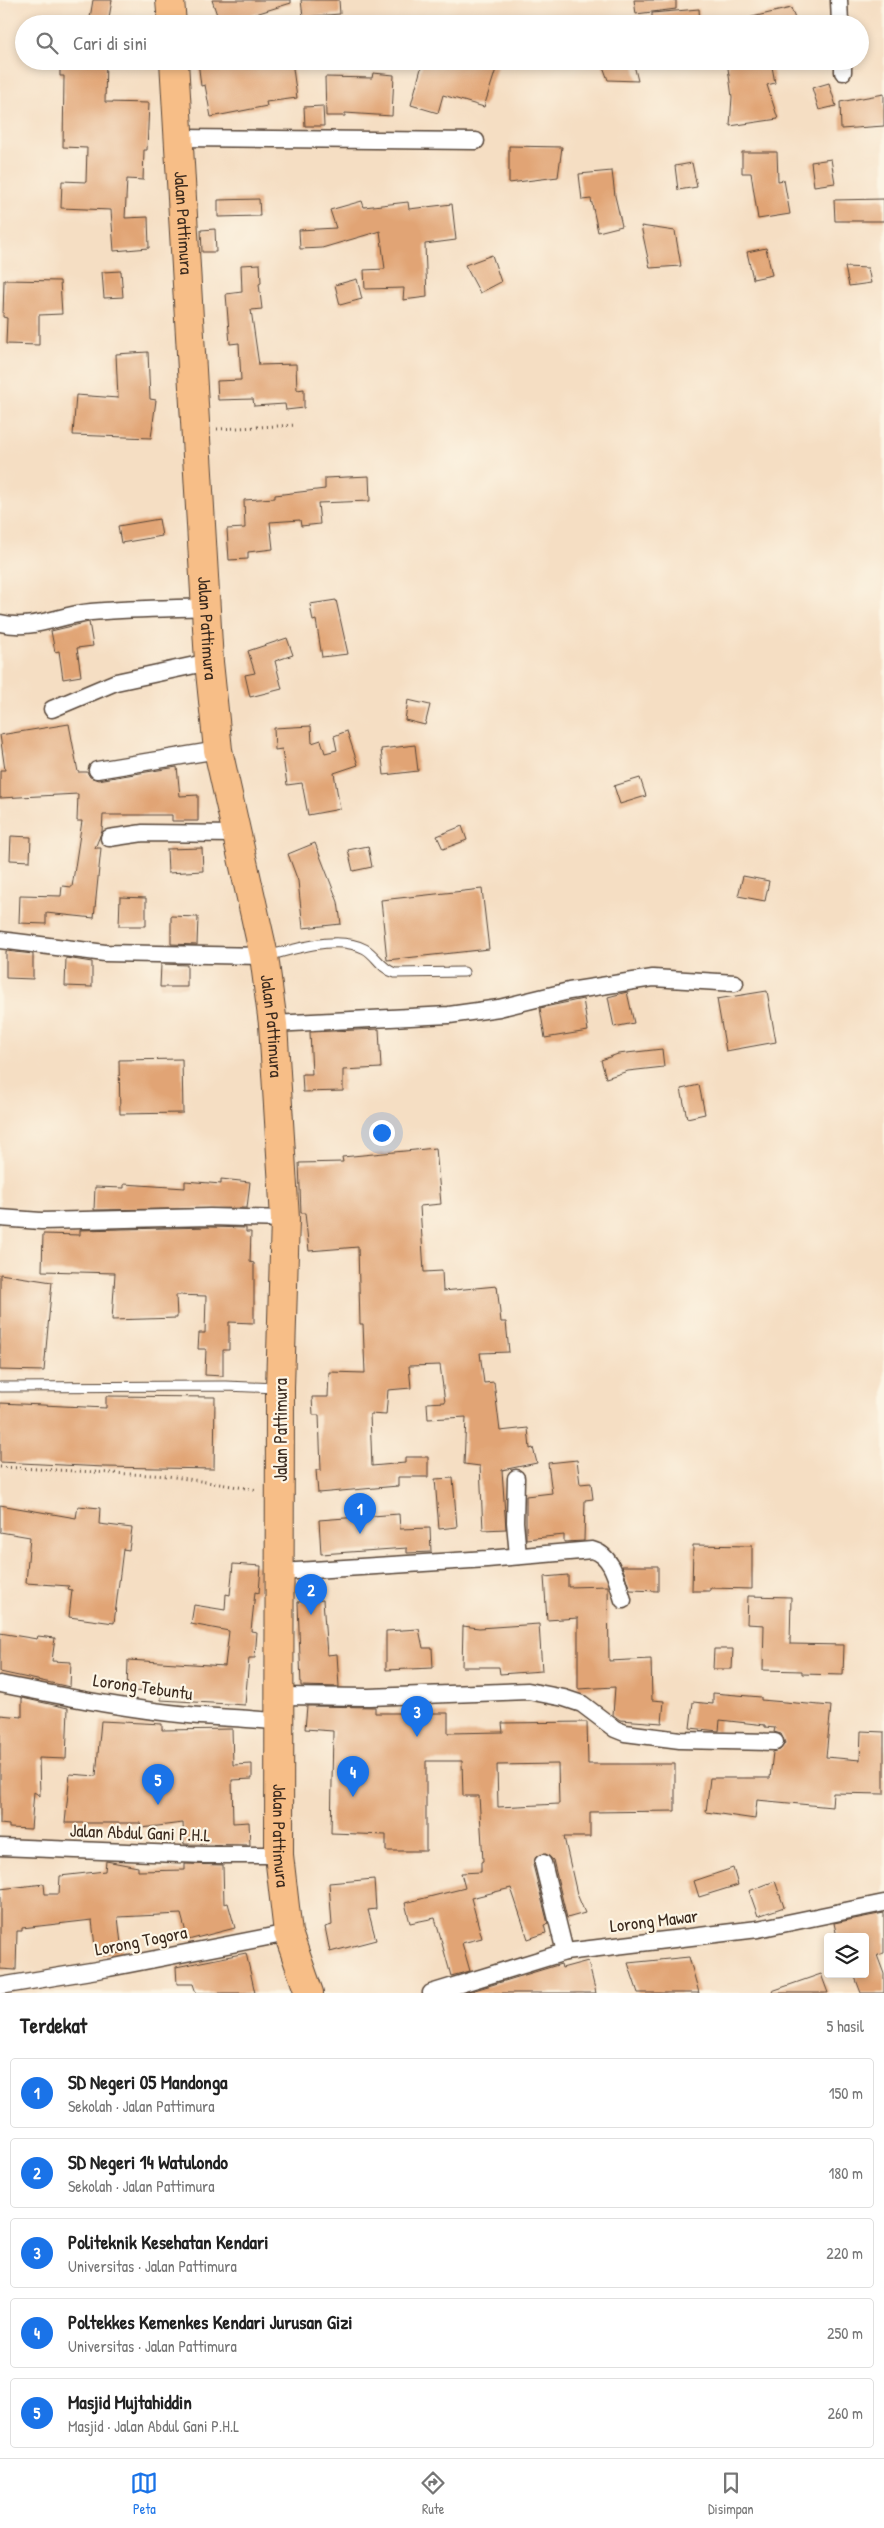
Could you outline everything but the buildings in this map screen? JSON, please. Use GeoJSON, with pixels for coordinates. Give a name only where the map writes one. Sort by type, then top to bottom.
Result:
{"type":"FeatureCollection","features":[{"type":"Feature","properties":{"kind":"highway"},"geometry":{"type":"LineString","coordinates":[[170,0],[171,15]]}},
{"type":"Feature","properties":{"kind":"highway","name":"Jalan Pattimura"},"geometry":{"type":"LineString","coordinates":[[175,70],[209,662],[218,750],[264,956],[273,1024],[284,1219],[280,1388],[279,1854],[288,1933],[309,1993]]}},
{"type":"Feature","properties":{"kind":"street"},"geometry":{"type":"LineString","coordinates":[[839,0],[840,15]]}},
{"type":"Feature","properties":{"kind":"street"},"geometry":{"type":"LineString","coordinates":[[179,138],[476,141]]}},
{"type":"Feature","properties":{"kind":"street"},"geometry":{"type":"LineString","coordinates":[[0,622],[27,626],[68,615],[93,612],[207,607]]}},
{"type":"Feature","properties":{"kind":"street"},"geometry":{"type":"LineString","coordinates":[[52,709],[116,682],[209,662]]}},
{"type":"Feature","properties":{"kind":"street"},"geometry":{"type":"LineString","coordinates":[[97,770],[218,750]]}},
{"type":"Feature","properties":{"kind":"street"},"geometry":{"type":"LineString","coordinates":[[110,838],[143,833],[236,834]]}},
{"type":"Feature","properties":{"kind":"street"},"geometry":{"type":"LineString","coordinates":[[0,940],[105,953],[264,956]]}},
{"type":"Feature","properties":{"kind":"street"},"geometry":{"type":"LineString","coordinates":[[273,1024],[449,1015],[499,1008],[569,991],[653,978],[735,984]]}},
{"type":"Feature","properties":{"kind":"street"},"geometry":{"type":"LineString","coordinates":[[0,1218],[41,1221],[210,1217],[284,1219]]}},
{"type":"Feature","properties":{"kind":"street"},"geometry":{"type":"LineString","coordinates":[[516,1478],[515,1522],[518,1556]]}},
{"type":"Feature","properties":{"kind":"street"},"geometry":{"type":"LineString","coordinates":[[281,1572],[592,1550],[599,1552],[610,1563],[623,1600]]}},
{"type":"Feature","properties":{"kind":"street","name":"Lorong Tebuntu"},"geometry":{"type":"LineString","coordinates":[[0,1684],[165,1712],[280,1709],[369,1697],[528,1691],[564,1698],[582,1704],[615,1729],[625,1733],[680,1740],[775,1742]]}},
{"type":"Feature","properties":{"kind":"street","name":"Jalan Abdul Gani P.H.L"},"geometry":{"type":"LineString","coordinates":[[0,1847],[204,1856],[279,1854]]}},
{"type":"Feature","properties":{"kind":"street"},"geometry":{"type":"LineString","coordinates":[[543,1863],[565,1952]]}},
{"type":"Feature","properties":{"kind":"street","name":"Lorong Mawar"},"geometry":{"type":"LineString","coordinates":[[431,1993],[565,1952],[758,1929],[884,1903]]}},
{"type":"Feature","properties":{"kind":"street","name":"Lorong Togora"},"geometry":{"type":"LineString","coordinates":[[0,1986],[29,1987],[288,1933]]}},
{"type":"Feature","properties":{"kind":"lane"},"geometry":{"type":"LineString","coordinates":[[264,956],[327,944],[346,943],[365,949],[388,971],[394,973],[464,972]]}},
{"type":"Feature","properties":{"kind":"lane"},"geometry":{"type":"LineString","coordinates":[[0,1387],[226,1386],[280,1388]]}},
{"type":"Feature","properties":{"kind":"path"},"geometry":{"type":"LineString","coordinates":[[195,430],[296,426]]}},
{"type":"Feature","properties":{"kind":"path"},"geometry":{"type":"LineString","coordinates":[[0,1467],[168,1476],[281,1493]]}},
{"type":"Feature","properties":{"kind":"place","name":"SD Negeri 05 Mandonga"},"geometry":{"type":"Point","coordinates":[360,1534]}},
{"type":"Feature","properties":{"kind":"place","name":"SD Negeri 14 Watulondo"},"geometry":{"type":"Point","coordinates":[311,1615]}},
{"type":"Feature","properties":{"kind":"place","name":"Politeknik Kesehatan Kendari"},"geometry":{"type":"Point","coordinates":[417,1737]}},
{"type":"Feature","properties":{"kind":"place","name":"Poltekkes Kemenkes Kendari Jurusan Gizi"},"geometry":{"type":"Point","coordinates":[353,1797]}},
{"type":"Feature","properties":{"kind":"place","name":"Masjid Mujtahiddin"},"geometry":{"type":"Point","coordinates":[158,1805]}}]}
